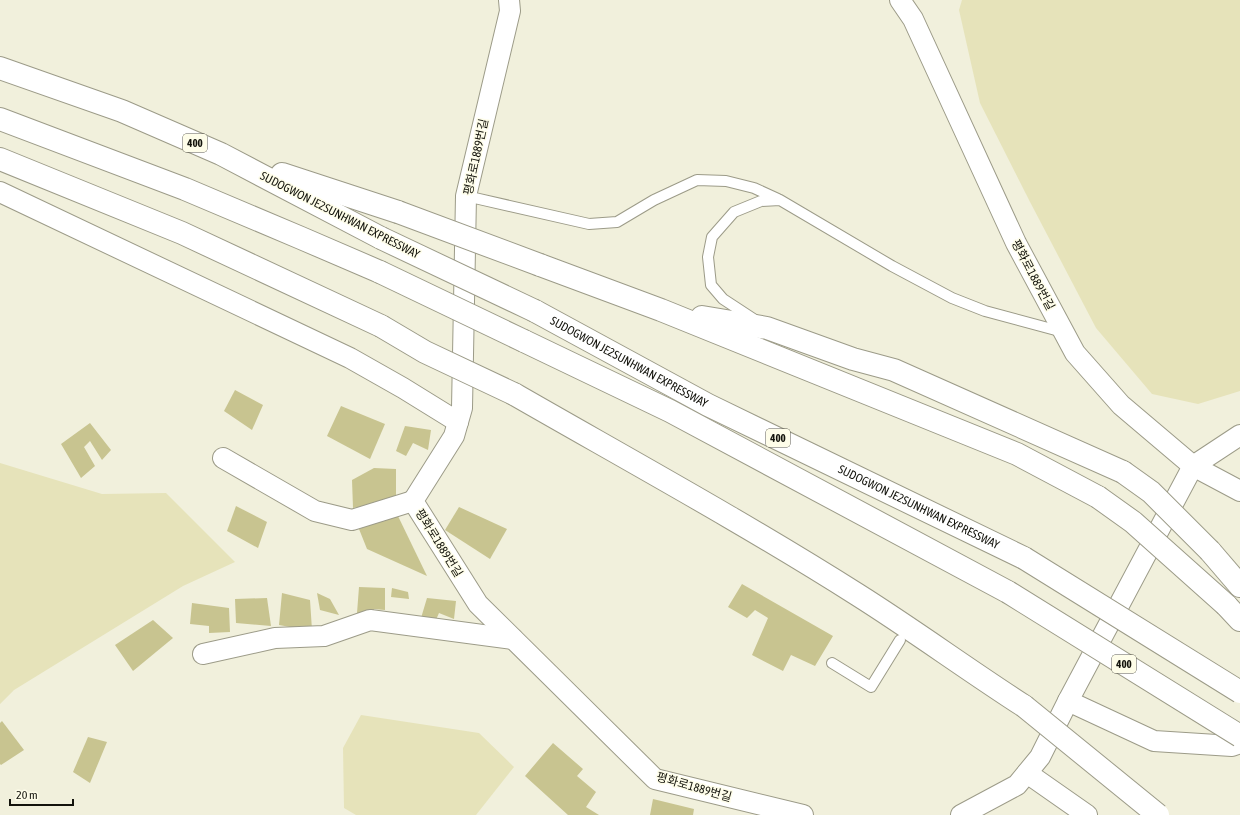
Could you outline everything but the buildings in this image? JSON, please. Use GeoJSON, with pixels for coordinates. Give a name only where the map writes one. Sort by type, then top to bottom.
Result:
{"type":"FeatureCollection","features":[{"type":"Feature","properties":{"kind":"highway","name":"SUDOGWON JE2SUNHWAN EXPRESSWAY"},"geometry":{"type":"LineString","coordinates":[[0,68],[122,111],[221,154],[381,238],[534,311],[708,405],[1024,558],[1240,692]]}},
{"type":"Feature","properties":{"kind":"highway","name":"SUDOGWON JE2SUNHWAN EXPRESSWAY"},"geometry":{"type":"LineString","coordinates":[[0,119],[185,189],[380,272],[670,411],[1008,592],[1240,736]]}},
{"type":"Feature","properties":{"kind":"highway"},"geometry":{"type":"LineString","coordinates":[[221,154],[398,212],[661,310],[1017,454],[1098,497],[1133,522],[1233,613]]}},
{"type":"Feature","properties":{"kind":"highway"},"geometry":{"type":"LineString","coordinates":[[0,159],[182,233],[381,326],[425,352],[763,536],[859,596],[1024,706],[1047,723],[1158,815]]}},
{"type":"Feature","properties":{"kind":"highway"},"geometry":{"type":"LineString","coordinates":[[661,310],[767,328],[853,359],[894,370],[1123,472],[1151,492],[1210,551],[1240,586]]}},
{"type":"Feature","properties":{"kind":"highway"},"geometry":{"type":"LineString","coordinates":[[508,397],[900,640],[974,674]]}},
{"type":"Feature","properties":{"kind":"street","name":"평화로1889번길"},"geometry":{"type":"LineString","coordinates":[[509,0],[510,11],[466,196],[462,408],[454,436],[413,501],[478,604],[655,779],[803,815]]}},
{"type":"Feature","properties":{"kind":"street","name":"평화로1889번길"},"geometry":{"type":"LineString","coordinates":[[900,0],[913,19],[1016,244],[1075,353],[1121,405],[1193,466],[1240,491]]}},
{"type":"Feature","properties":{"kind":"street"},"geometry":{"type":"LineString","coordinates":[[0,192],[350,358],[404,388],[458,422]]}},
{"type":"Feature","properties":{"kind":"street"},"geometry":{"type":"LineString","coordinates":[[961,815],[1017,785],[1040,757],[1068,701],[1193,466],[1240,435]]}},
{"type":"Feature","properties":{"kind":"street"},"geometry":{"type":"LineString","coordinates":[[222,458],[315,511],[352,520],[413,501]]}},
{"type":"Feature","properties":{"kind":"street"},"geometry":{"type":"LineString","coordinates":[[202,654],[274,638],[324,636],[370,620],[513,639]]}},
{"type":"Feature","properties":{"kind":"street"},"geometry":{"type":"LineString","coordinates":[[1068,701],[1154,741],[1232,746],[1240,743]]}},
{"type":"Feature","properties":{"kind":"street"},"geometry":{"type":"LineString","coordinates":[[1027,773],[1087,815]]}},
{"type":"Feature","properties":{"kind":"lane"},"geometry":{"type":"LineString","coordinates":[[466,196],[589,224],[616,222],[654,200],[697,180],[726,181],[747,186],[780,200],[892,266],[952,298],[985,311],[1063,332]]}},
{"type":"Feature","properties":{"kind":"lane"},"geometry":{"type":"LineString","coordinates":[[767,328],[723,299],[711,285],[708,257],[712,237],[734,212],[761,201],[780,200]]}},
{"type":"Feature","properties":{"kind":"lane"},"geometry":{"type":"LineString","coordinates":[[832,663],[871,687],[900,640]]}},
{"type":"Feature","properties":{"kind":"shaded area"},"geometry":{"type":"Polygon","coordinates":[[[962,0],[1240,0],[1240,391],[1198,404],[1152,394],[1096,328],[980,103],[959,10],[962,0]]]}},
{"type":"Feature","properties":{"kind":"shaded area"},"geometry":{"type":"Polygon","coordinates":[[[0,463],[102,494],[166,493],[235,562],[183,586],[14,690],[0,704],[0,463]]]}},
{"type":"Feature","properties":{"kind":"shaded area"},"geometry":{"type":"Polygon","coordinates":[[[361,715],[479,733],[514,767],[476,815],[356,815],[344,808],[343,748],[361,715]]]}}]}
